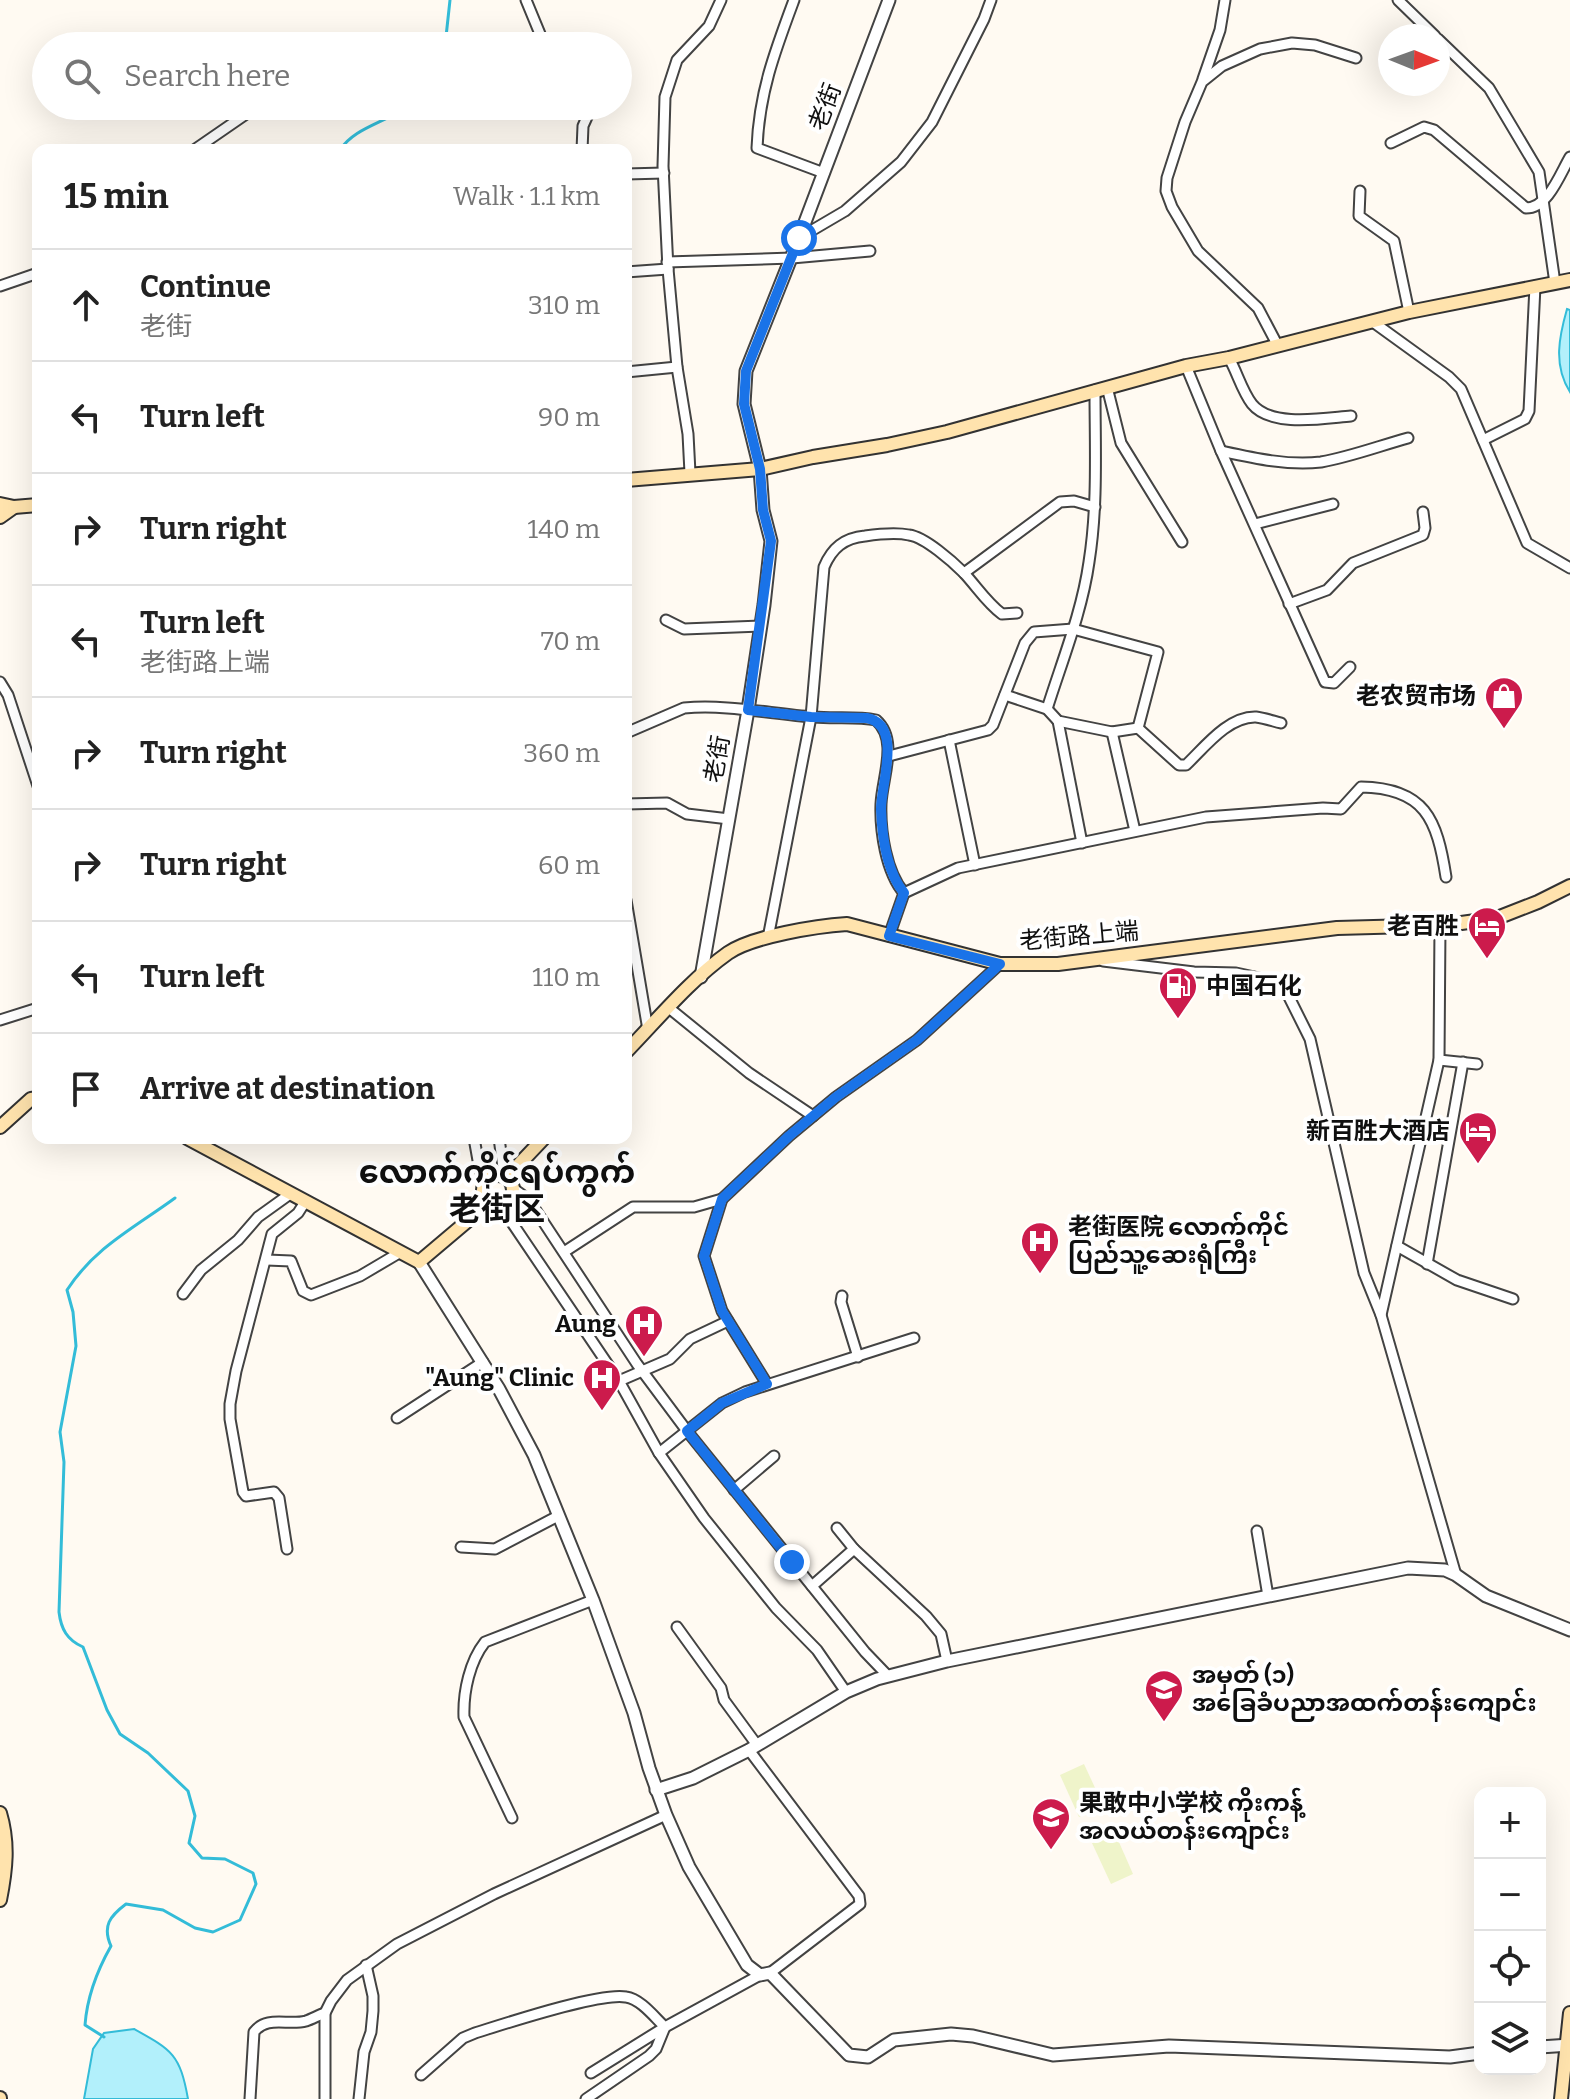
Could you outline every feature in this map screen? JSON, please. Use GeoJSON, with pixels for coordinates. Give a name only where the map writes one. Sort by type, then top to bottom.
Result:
{"type":"FeatureCollection","features":[{"type":"Feature","properties":{"kind":"main road"},"geometry":{"type":"LineString","coordinates":[[632,479],[760,469],[947,432],[1186,366],[1409,312],[1570,280]]}},
{"type":"Feature","properties":{"kind":"main road"},"geometry":{"type":"LineString","coordinates":[[0,504],[32,506]]}},
{"type":"Feature","properties":{"kind":"main road"},"geometry":{"type":"LineString","coordinates":[[0,517],[14,507]]}},
{"type":"Feature","properties":{"kind":"main road","name":"老街路上端"},"geometry":{"type":"LineString","coordinates":[[632,1046],[730,952],[768,938],[821,926],[847,924],[1000,964],[1058,964],[1337,928],[1440,926],[1497,918],[1570,886]]}},
{"type":"Feature","properties":{"kind":"main road"},"geometry":{"type":"LineString","coordinates":[[0,1127],[32,1099]]}},
{"type":"Feature","properties":{"kind":"main road"},"geometry":{"type":"LineString","coordinates":[[198,1144],[419,1262],[495,1204],[511,1198],[514,1189],[506,1176]]}},
{"type":"Feature","properties":{"kind":"main road"},"geometry":{"type":"LineString","coordinates":[[495,1204],[484,1194],[484,1183],[493,1175],[506,1176],[538,1144]]}},
{"type":"Feature","properties":{"kind":"main road"},"geometry":{"type":"LineString","coordinates":[[0,1813],[7,1840],[0,1900]]}},
{"type":"Feature","properties":{"kind":"main road"},"geometry":{"type":"LineString","coordinates":[[1561,2099],[1570,2013]]}},
{"type":"Feature","properties":{"kind":"street"},"geometry":{"type":"LineString","coordinates":[[526,0],[539,32]]}},
{"type":"Feature","properties":{"kind":"street"},"geometry":{"type":"LineString","coordinates":[[690,473],[668,266],[665,97],[677,60],[709,26],[721,0]]}},
{"type":"Feature","properties":{"kind":"street"},"geometry":{"type":"LineString","coordinates":[[794,0],[767,74],[758,117],[757,148],[824,173]]}},
{"type":"Feature","properties":{"kind":"street","name":"老街"},"geometry":{"type":"LineString","coordinates":[[701,978],[748,710],[771,541],[763,510],[760,469],[744,404],[746,371],[889,0]]}},
{"type":"Feature","properties":{"kind":"street"},"geometry":{"type":"LineString","coordinates":[[799,238],[845,211],[901,162],[932,122],[991,0]]}},
{"type":"Feature","properties":{"kind":"street"},"geometry":{"type":"LineString","coordinates":[[1225,0],[1220,30],[1176,149],[1166,191],[1198,251],[1258,308],[1278,346]]}},
{"type":"Feature","properties":{"kind":"street"},"geometry":{"type":"LineString","coordinates":[[1398,0],[1422,24]]}},
{"type":"Feature","properties":{"kind":"street"},"geometry":{"type":"LineString","coordinates":[[1202,82],[1222,66],[1260,49],[1292,43],[1315,45],[1356,58]]}},
{"type":"Feature","properties":{"kind":"street"},"geometry":{"type":"LineString","coordinates":[[1450,51],[1489,88],[1539,172],[1555,283]]}},
{"type":"Feature","properties":{"kind":"street"},"geometry":{"type":"LineString","coordinates":[[203,144],[238,120]]}},
{"type":"Feature","properties":{"kind":"street"},"geometry":{"type":"LineString","coordinates":[[582,144],[586,120]]}},
{"type":"Feature","properties":{"kind":"street"},"geometry":{"type":"LineString","coordinates":[[1391,143],[1424,127],[1434,130],[1526,208],[1534,208],[1543,202],[1570,157]]}},
{"type":"Feature","properties":{"kind":"street"},"geometry":{"type":"LineString","coordinates":[[632,174],[664,173]]}},
{"type":"Feature","properties":{"kind":"street"},"geometry":{"type":"LineString","coordinates":[[1360,191],[1359,216],[1394,241],[1409,312]]}},
{"type":"Feature","properties":{"kind":"street"},"geometry":{"type":"LineString","coordinates":[[632,271],[870,251]]}},
{"type":"Feature","properties":{"kind":"street"},"geometry":{"type":"LineString","coordinates":[[0,286],[32,275]]}},
{"type":"Feature","properties":{"kind":"street"},"geometry":{"type":"LineString","coordinates":[[1483,440],[1525,419],[1529,411],[1535,286]]}},
{"type":"Feature","properties":{"kind":"street"},"geometry":{"type":"LineString","coordinates":[[1373,322],[1461,389],[1527,543],[1570,568]]}},
{"type":"Feature","properties":{"kind":"street"},"geometry":{"type":"LineString","coordinates":[[1229,358],[1253,405],[1265,414],[1290,420],[1351,416]]}},
{"type":"Feature","properties":{"kind":"street"},"geometry":{"type":"LineString","coordinates":[[1186,366],[1325,682],[1334,683],[1350,667]]}},
{"type":"Feature","properties":{"kind":"street"},"geometry":{"type":"LineString","coordinates":[[632,371],[677,367]]}},
{"type":"Feature","properties":{"kind":"street"},"geometry":{"type":"LineString","coordinates":[[1047,709],[1073,629],[1089,564],[1101,389]]}},
{"type":"Feature","properties":{"kind":"street"},"geometry":{"type":"LineString","coordinates":[[1101,389],[1121,443],[1182,542]]}},
{"type":"Feature","properties":{"kind":"street"},"geometry":{"type":"LineString","coordinates":[[1221,451],[1292,463],[1321,462],[1408,438]]}},
{"type":"Feature","properties":{"kind":"street"},"geometry":{"type":"LineString","coordinates":[[964,573],[1060,502],[1074,501],[1095,507]]}},
{"type":"Feature","properties":{"kind":"street"},"geometry":{"type":"LineString","coordinates":[[1255,524],[1333,504]]}},
{"type":"Feature","properties":{"kind":"street"},"geometry":{"type":"LineString","coordinates":[[1289,604],[1327,590],[1353,563],[1423,535],[1423,512]]}},
{"type":"Feature","properties":{"kind":"street"},"geometry":{"type":"LineString","coordinates":[[768,938],[811,717],[824,567],[830,554],[840,543],[857,536],[912,535],[964,573],[991,606],[1002,614],[1017,613]]}},
{"type":"Feature","properties":{"kind":"street"},"geometry":{"type":"LineString","coordinates":[[666,620],[684,629],[761,626]]}},
{"type":"Feature","properties":{"kind":"street"},"geometry":{"type":"LineString","coordinates":[[889,756],[988,730],[993,725],[1029,635],[1034,632],[1073,629],[1158,652],[1138,728]]}},
{"type":"Feature","properties":{"kind":"street"},"geometry":{"type":"LineString","coordinates":[[0,682],[8,695],[32,768]]}},
{"type":"Feature","properties":{"kind":"street"},"geometry":{"type":"LineString","coordinates":[[1005,695],[1047,709],[1058,721],[1082,843]]}},
{"type":"Feature","properties":{"kind":"street"},"geometry":{"type":"LineString","coordinates":[[632,730],[684,708],[876,720],[885,732],[889,756],[881,805],[883,831],[897,884],[904,893]]}},
{"type":"Feature","properties":{"kind":"street"},"geometry":{"type":"LineString","coordinates":[[1138,728],[1179,765],[1186,765],[1225,729],[1243,718],[1256,717],[1281,723]]}},
{"type":"Feature","properties":{"kind":"street"},"geometry":{"type":"LineString","coordinates":[[1058,721],[1112,732],[1138,728]]}},
{"type":"Feature","properties":{"kind":"street"},"geometry":{"type":"LineString","coordinates":[[1112,732],[1135,831]]}},
{"type":"Feature","properties":{"kind":"street"},"geometry":{"type":"LineString","coordinates":[[949,740],[975,865]]}},
{"type":"Feature","properties":{"kind":"street"},"geometry":{"type":"LineString","coordinates":[[889,936],[904,893],[933,878],[975,865],[1206,817],[1341,809],[1361,787],[1393,789],[1413,797],[1422,806],[1442,850],[1446,877]]}},
{"type":"Feature","properties":{"kind":"street"},"geometry":{"type":"LineString","coordinates":[[632,804],[667,803],[687,814],[729,819]]}},
{"type":"Feature","properties":{"kind":"street"},"geometry":{"type":"LineString","coordinates":[[1381,1315],[1439,1060],[1440,926]]}},
{"type":"Feature","properties":{"kind":"street"},"geometry":{"type":"LineString","coordinates":[[632,935],[648,1030]]}},
{"type":"Feature","properties":{"kind":"street"},"geometry":{"type":"LineString","coordinates":[[1093,960],[1194,972],[1236,973],[1259,978],[1288,995],[1310,1039],[1364,1273],[1381,1315],[1456,1575]]}},
{"type":"Feature","properties":{"kind":"street"},"geometry":{"type":"LineString","coordinates":[[564,1252],[633,1207],[694,1207],[722,1199],[813,1116],[917,1040],[1000,964]]}},
{"type":"Feature","properties":{"kind":"street"},"geometry":{"type":"LineString","coordinates":[[669,1008],[749,1073],[813,1116]]}},
{"type":"Feature","properties":{"kind":"street"},"geometry":{"type":"LineString","coordinates":[[0,1020],[32,1010]]}},
{"type":"Feature","properties":{"kind":"street"},"geometry":{"type":"LineString","coordinates":[[1439,1060],[1477,1064]]}},
{"type":"Feature","properties":{"kind":"street"},"geometry":{"type":"LineString","coordinates":[[1427,1264],[1463,1062]]}},
{"type":"Feature","properties":{"kind":"street"},"geometry":{"type":"LineString","coordinates":[[475,1144],[484,1183]]}},
{"type":"Feature","properties":{"kind":"street"},"geometry":{"type":"LineString","coordinates":[[500,1144],[506,1176]]}},
{"type":"Feature","properties":{"kind":"street"},"geometry":{"type":"LineString","coordinates":[[514,1189],[529,1200],[687,1431],[870,1659],[888,1676]]}},
{"type":"Feature","properties":{"kind":"street"},"geometry":{"type":"LineString","coordinates":[[183,1294],[201,1270],[238,1240],[258,1217],[290,1194]]}},
{"type":"Feature","properties":{"kind":"street"},"geometry":{"type":"LineString","coordinates":[[722,1199],[704,1256],[715,1293],[728,1321],[767,1384]]}},
{"type":"Feature","properties":{"kind":"street"},"geometry":{"type":"LineString","coordinates":[[287,1549],[279,1498],[274,1492],[246,1496],[243,1492],[230,1404],[272,1234],[298,1213],[305,1202]]}},
{"type":"Feature","properties":{"kind":"street"},"geometry":{"type":"LineString","coordinates":[[495,1204],[619,1381],[659,1453],[704,1518],[776,1608],[817,1650],[846,1692]]}},
{"type":"Feature","properties":{"kind":"street"},"geometry":{"type":"LineString","coordinates":[[1397,1246],[1457,1280],[1513,1299]]}},
{"type":"Feature","properties":{"kind":"street"},"geometry":{"type":"LineString","coordinates":[[267,1260],[291,1261],[303,1291],[311,1295],[360,1276],[399,1253]]}},
{"type":"Feature","properties":{"kind":"street"},"geometry":{"type":"LineString","coordinates":[[419,1262],[483,1362],[534,1455],[593,1600],[634,1713],[656,1790],[689,1867],[747,1965],[765,1974],[849,2055],[868,2057],[894,2040],[951,2034],[973,2036],[1053,2055],[1169,2046],[1450,2057],[1474,2054]]}},
{"type":"Feature","properties":{"kind":"street"},"geometry":{"type":"LineString","coordinates":[[842,1296],[841,1302],[858,1357]]}},
{"type":"Feature","properties":{"kind":"street"},"geometry":{"type":"LineString","coordinates":[[619,1381],[670,1359],[690,1339],[728,1321]]}},
{"type":"Feature","properties":{"kind":"street"},"geometry":{"type":"LineString","coordinates":[[659,1453],[722,1403],[767,1384],[914,1338]]}},
{"type":"Feature","properties":{"kind":"street"},"geometry":{"type":"LineString","coordinates":[[397,1418],[483,1362]]}},
{"type":"Feature","properties":{"kind":"street"},"geometry":{"type":"LineString","coordinates":[[734,1490],[774,1456]]}},
{"type":"Feature","properties":{"kind":"street"},"geometry":{"type":"LineString","coordinates":[[461,1547],[495,1549],[558,1516]]}},
{"type":"Feature","properties":{"kind":"street"},"geometry":{"type":"LineString","coordinates":[[837,1528],[854,1549],[941,1634],[947,1661]]}},
{"type":"Feature","properties":{"kind":"street"},"geometry":{"type":"LineString","coordinates":[[1257,1531],[1268,1596]]}},
{"type":"Feature","properties":{"kind":"street"},"geometry":{"type":"LineString","coordinates":[[812,1586],[854,1549]]}},
{"type":"Feature","properties":{"kind":"street"},"geometry":{"type":"LineString","coordinates":[[656,1790],[693,1778],[846,1692],[888,1676],[947,1661],[1408,1568],[1434,1569],[1456,1575],[1486,1596],[1570,1630]]}},
{"type":"Feature","properties":{"kind":"street"},"geometry":{"type":"LineString","coordinates":[[512,1818],[464,1717],[464,1702],[475,1655],[485,1642],[593,1600]]}},
{"type":"Feature","properties":{"kind":"street"},"geometry":{"type":"LineString","coordinates":[[591,2073],[665,2027],[765,1974],[860,1904],[859,1896],[753,1747],[724,1700],[721,1688],[677,1627]]}},
{"type":"Feature","properties":{"kind":"street"},"geometry":{"type":"LineString","coordinates":[[325,2099],[325,2013],[347,1980],[397,1944],[494,1894],[666,1815]]}},
{"type":"Feature","properties":{"kind":"street"},"geometry":{"type":"LineString","coordinates":[[359,2099],[364,2052],[371,2032],[373,2011],[366,1965]]}},
{"type":"Feature","properties":{"kind":"street"},"geometry":{"type":"LineString","coordinates":[[421,2075],[463,2038],[598,2000],[626,1997],[640,2003],[665,2027]]}},
{"type":"Feature","properties":{"kind":"street"},"geometry":{"type":"LineString","coordinates":[[250,2099],[254,2032],[259,2025],[267,2022],[305,2022],[325,2013]]}},
{"type":"Feature","properties":{"kind":"street"},"geometry":{"type":"LineString","coordinates":[[586,2099],[649,2056],[665,2027]]}},
{"type":"Feature","properties":{"kind":"street"},"geometry":{"type":"LineString","coordinates":[[1546,2047],[1568,2045]]}},
{"type":"Feature","properties":{"kind":"green space"},"geometry":{"type":"Polygon","coordinates":[[[1084,1764],[1103,1805],[1079,1817],[1060,1775],[1084,1764]]]}},
{"type":"Feature","properties":{"kind":"green space"},"geometry":{"type":"Polygon","coordinates":[[[1115,1833],[1133,1874],[1111,1884],[1092,1843],[1115,1833]]]}},
{"type":"Feature","properties":{"kind":"water"},"geometry":{"type":"Polygon","coordinates":[[[1567,309],[1570,310],[1570,392],[1559,361],[1567,309]]]}},
{"type":"Feature","properties":{"kind":"water"},"geometry":{"type":"Polygon","coordinates":[[[134,2029],[172,2055],[182,2072],[188,2099],[84,2099],[93,2049],[104,2033],[134,2029]]]}},
{"type":"Feature","properties":{"kind":"waterway"},"geometry":{"type":"LineString","coordinates":[[447,32],[450,0]]}},
{"type":"Feature","properties":{"kind":"waterway"},"geometry":{"type":"LineString","coordinates":[[344,144],[362,130],[383,120]]}},
{"type":"Feature","properties":{"kind":"waterway"},"geometry":{"type":"LineString","coordinates":[[104,2037],[85,2025],[94,1984],[111,1946],[107,1933],[109,1922],[116,1913],[126,1904],[163,1910],[195,1928],[213,1932],[240,1920],[256,1884],[253,1873],[225,1859],[202,1858],[189,1843],[195,1816],[188,1791],[148,1753],[120,1734],[107,1710],[83,1647],[66,1633],[59,1612],[64,1462],[60,1432],[76,1346],[73,1312],[67,1290],[103,1250],[175,1198]]}},
{"type":"Feature","properties":{"kind":"place","name":"老农贸市场"},"geometry":{"type":"Point","coordinates":[1504,730]}},
{"type":"Feature","properties":{"kind":"place","name":"老百胜"},"geometry":{"type":"Point","coordinates":[1487,960]}},
{"type":"Feature","properties":{"kind":"place","name":"中国石化"},"geometry":{"type":"Point","coordinates":[1178,1020]}},
{"type":"Feature","properties":{"kind":"place","name":"新百胜大酒店"},"geometry":{"type":"Point","coordinates":[1478,1165]}},
{"type":"Feature","properties":{"kind":"place","name":"老街医院 လောက်ကိုင် ပြည်သူ့ဆေးရုံကြီး"},"geometry":{"type":"Point","coordinates":[1040,1275]}},
{"type":"Feature","properties":{"kind":"place","name":"Aung"},"geometry":{"type":"Point","coordinates":[644,1358]}},
{"type":"Feature","properties":{"kind":"place","name":"\"Aung\" Clinic"},"geometry":{"type":"Point","coordinates":[602,1412]}},
{"type":"Feature","properties":{"kind":"place","name":"အမှတ် (၁) အခြေခံပညာအထက်တန်းကျောင်း"},"geometry":{"type":"Point","coordinates":[1164,1723]}},
{"type":"Feature","properties":{"kind":"place","name":"果敢中小学校 ကိုးကန့် အလယ်တန်းကျောင်း"},"geometry":{"type":"Point","coordinates":[1051,1851]}},
{"type":"Feature","properties":{"kind":"district","name":"လောက်ကိုင်ရပ်ကွက် 老街区"},"geometry":{"type":"Point","coordinates":[497,1190]}},
{"type":"Feature","properties":{"kind":"route"},"geometry":{"type":"LineString","coordinates":[[792,1562],[687,1431],[722,1403],[767,1384],[722,1311],[708,1271],[704,1256],[716,1211],[735,1185],[789,1136],[836,1097],[917,1040],[1000,964],[889,936],[904,893],[897,884],[883,831],[881,805],[889,756],[881,725],[867,718],[848,720],[748,710],[771,541],[763,510],[760,469],[744,404],[746,371],[799,238]]}}]}
